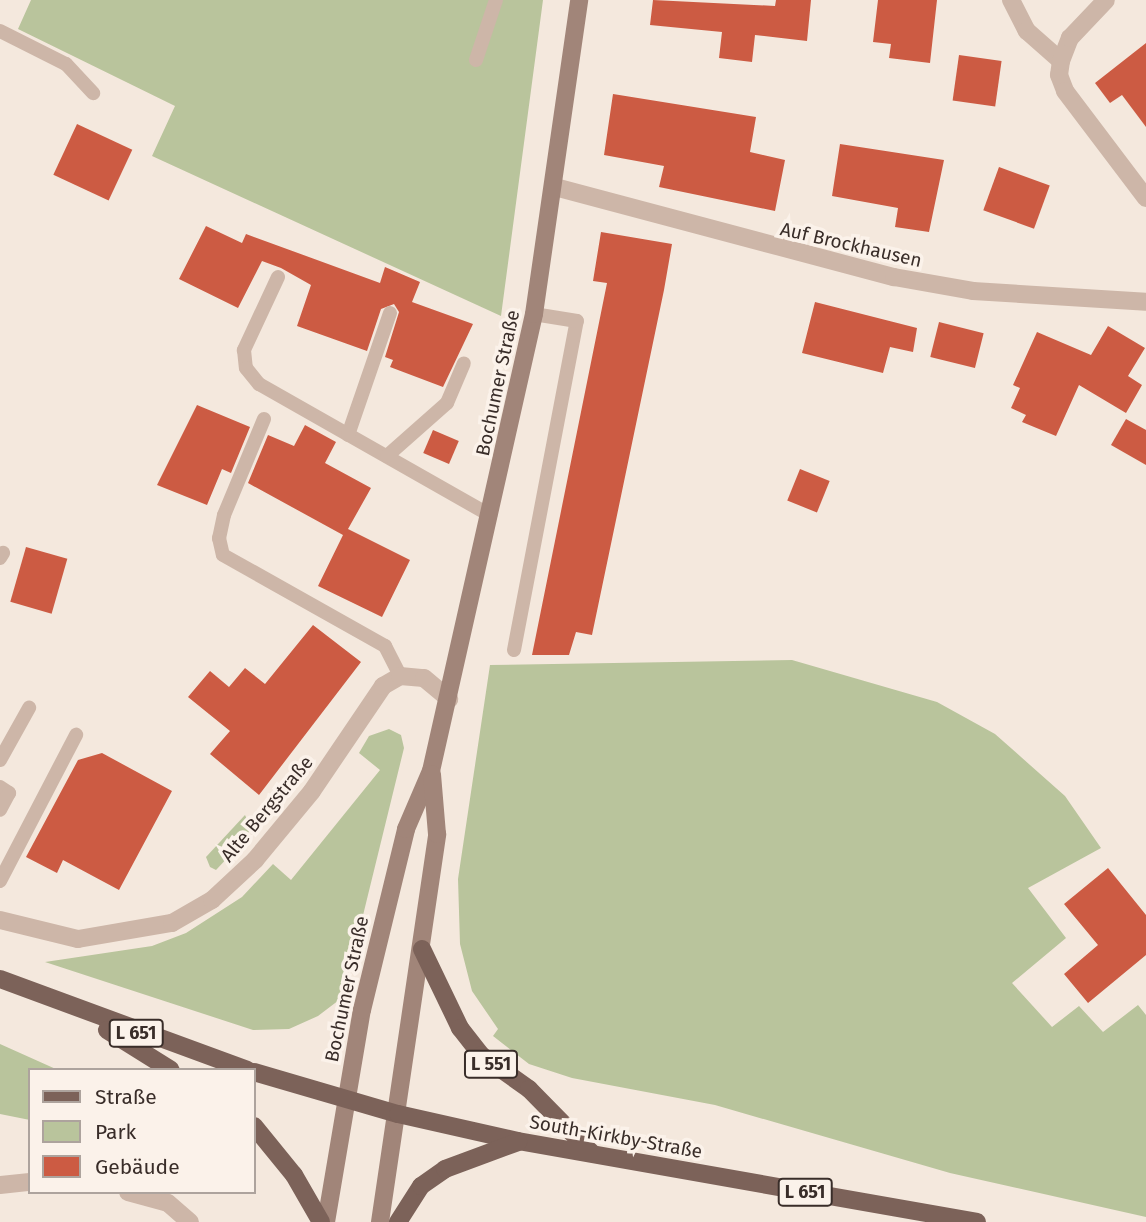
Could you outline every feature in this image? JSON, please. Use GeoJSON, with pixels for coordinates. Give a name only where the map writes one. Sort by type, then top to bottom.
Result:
{"type":"FeatureCollection","features":[{"type":"Feature","properties":{"kind":"main road","name":"Bochumer Straße"},"geometry":{"type":"LineString","coordinates":[[323,1222],[345,1100],[405,829],[431,771],[534,314],[555,187],[579,0]]}},
{"type":"Feature","properties":{"kind":"main road","name":"Bochumer Straße"},"geometry":{"type":"LineString","coordinates":[[380,1222],[398,1114],[437,834],[431,771]]}},
{"type":"Feature","properties":{"kind":"main road","name":"L 551"},"geometry":{"type":"LineString","coordinates":[[422,949],[460,1028],[481,1055],[529,1088],[592,1153]]}},
{"type":"Feature","properties":{"kind":"main road","name":"L 651"},"geometry":{"type":"LineString","coordinates":[[0,979],[77,1012],[241,1068]]}},
{"type":"Feature","properties":{"kind":"main road"},"geometry":{"type":"LineString","coordinates":[[77,1012],[167,1068]]}},
{"type":"Feature","properties":{"kind":"main road","name":"South-Kirkby-Straße"},"geometry":{"type":"LineString","coordinates":[[256,1073],[345,1100],[518,1142],[977,1222]]}},
{"type":"Feature","properties":{"kind":"main road"},"geometry":{"type":"LineString","coordinates":[[256,1128],[294,1175],[323,1222]]}},
{"type":"Feature","properties":{"kind":"main road"},"geometry":{"type":"LineString","coordinates":[[398,1222],[421,1186],[445,1168],[518,1142]]}},
{"type":"Feature","properties":{"kind":"street"},"geometry":{"type":"LineString","coordinates":[[1011,0],[1027,31],[1061,61]]}},
{"type":"Feature","properties":{"kind":"street"},"geometry":{"type":"LineString","coordinates":[[1106,0],[1070,38],[1059,75],[1065,91],[1146,198]]}},
{"type":"Feature","properties":{"kind":"street","name":"Auf Brockhausen"},"geometry":{"type":"LineString","coordinates":[[555,187],[894,277],[973,291],[1146,302]]}},
{"type":"Feature","properties":{"kind":"street"},"geometry":{"type":"LineString","coordinates":[[400,676],[424,678],[449,699]]}},
{"type":"Feature","properties":{"kind":"street","name":"Alte Bergstraße"},"geometry":{"type":"LineString","coordinates":[[0,920],[78,939],[142,932],[194,912],[255,860],[312,791],[383,686],[400,676]]}},
{"type":"Feature","properties":{"kind":"street"},"geometry":{"type":"LineString","coordinates":[[0,1185],[28,1182]]}},
{"type":"Feature","properties":{"kind":"street"},"geometry":{"type":"LineString","coordinates":[[135,1194],[168,1203],[190,1222]]}},
{"type":"Feature","properties":{"kind":"lane"},"geometry":{"type":"LineString","coordinates":[[476,60],[496,0]]}},
{"type":"Feature","properties":{"kind":"lane"},"geometry":{"type":"LineString","coordinates":[[0,31],[66,64],[93,93]]}},
{"type":"Feature","properties":{"kind":"lane"},"geometry":{"type":"LineString","coordinates":[[278,277],[244,350],[246,368],[259,384],[490,515]]}},
{"type":"Feature","properties":{"kind":"lane"},"geometry":{"type":"LineString","coordinates":[[348,435],[390,313]]}},
{"type":"Feature","properties":{"kind":"lane"},"geometry":{"type":"LineString","coordinates":[[514,650],[578,321],[534,314]]}},
{"type":"Feature","properties":{"kind":"lane"},"geometry":{"type":"LineString","coordinates":[[387,456],[447,403],[464,363]]}},
{"type":"Feature","properties":{"kind":"lane"},"geometry":{"type":"LineString","coordinates":[[264,419],[225,515],[219,538],[223,555],[385,646],[400,676]]}},
{"type":"Feature","properties":{"kind":"lane"},"geometry":{"type":"LineString","coordinates":[[0,760],[29,708]]}},
{"type":"Feature","properties":{"kind":"lane"},"geometry":{"type":"LineString","coordinates":[[0,881],[76,735]]}},
{"type":"Feature","properties":{"kind":"lane"},"geometry":{"type":"LineString","coordinates":[[0,787],[9,793],[0,810]]}},
{"type":"Feature","properties":{"kind":"green space"},"geometry":{"type":"Polygon","coordinates":[[[31,0],[543,0],[501,316],[152,156],[175,106],[18,29],[31,0]]]}},
{"type":"Feature","properties":{"kind":"green space"},"geometry":{"type":"Polygon","coordinates":[[[792,660],[937,702],[995,734],[1065,796],[1101,848],[1028,888],[1066,938],[1012,983],[1052,1027],[1079,1006],[1103,1032],[1138,1005],[1146,1015],[1146,1217],[950,1173],[715,1105],[572,1078],[529,1064],[493,1036],[498,1029],[472,991],[460,944],[458,879],[490,665],[792,660]]]}},
{"type":"Feature","properties":{"kind":"green space"},"geometry":{"type":"Polygon","coordinates":[[[389,729],[401,735],[404,748],[343,997],[318,1016],[289,1029],[253,1030],[45,962],[152,946],[186,933],[242,897],[273,864],[291,880],[380,770],[359,753],[369,736],[389,729]]]}},
{"type":"Feature","properties":{"kind":"green space"},"geometry":{"type":"Polygon","coordinates":[[[245,815],[251,828],[245,839],[216,870],[210,867],[206,857],[245,815]]]}},
{"type":"Feature","properties":{"kind":"green space"},"geometry":{"type":"Polygon","coordinates":[[[0,1044],[54,1068],[28,1068],[28,1120],[0,1114],[0,1044]]]}},
{"type":"Feature","properties":{"kind":"building"},"geometry":{"type":"Polygon","coordinates":[[[653,0],[775,6],[776,0],[811,0],[807,41],[755,35],[752,62],[719,58],[722,32],[650,25],[653,0]]]}},
{"type":"Feature","properties":{"kind":"building"},"geometry":{"type":"Polygon","coordinates":[[[878,0],[937,0],[930,63],[889,58],[891,44],[873,42],[878,0]]]}},
{"type":"Feature","properties":{"kind":"building"},"geometry":{"type":"Polygon","coordinates":[[[1146,43],[1146,127],[1122,95],[1110,103],[1095,83],[1146,43]]]}},
{"type":"Feature","properties":{"kind":"building"},"geometry":{"type":"Polygon","coordinates":[[[959,55],[1002,61],[995,107],[953,101],[959,55]]]}},
{"type":"Feature","properties":{"kind":"building"},"geometry":{"type":"Polygon","coordinates":[[[613,94],[756,117],[750,152],[785,160],[775,211],[659,187],[664,166],[604,155],[613,94]]]}},
{"type":"Feature","properties":{"kind":"building"},"geometry":{"type":"Polygon","coordinates":[[[77,124],[132,150],[109,201],[53,175],[77,124]]]}},
{"type":"Feature","properties":{"kind":"building"},"geometry":{"type":"Polygon","coordinates":[[[840,144],[944,160],[929,232],[895,227],[898,208],[832,196],[840,144]]]}},
{"type":"Feature","properties":{"kind":"building"},"geometry":{"type":"Polygon","coordinates":[[[999,167],[1050,185],[1034,229],[983,210],[999,167]]]}},
{"type":"Feature","properties":{"kind":"building"},"geometry":{"type":"Polygon","coordinates":[[[206,226],[242,243],[246,234],[380,283],[385,267],[420,282],[412,302],[473,324],[443,387],[390,367],[393,360],[385,357],[399,312],[394,304],[381,309],[367,351],[297,326],[311,285],[281,268],[262,261],[238,308],[179,279],[206,226]]]}},
{"type":"Feature","properties":{"kind":"building"},"geometry":{"type":"Polygon","coordinates":[[[601,232],[672,244],[592,635],[576,632],[569,655],[532,655],[607,283],[593,281],[601,232]]]}},
{"type":"Feature","properties":{"kind":"building"},"geometry":{"type":"Polygon","coordinates":[[[815,302],[917,328],[913,352],[890,347],[883,373],[802,353],[815,302]]]}},
{"type":"Feature","properties":{"kind":"building"},"geometry":{"type":"Polygon","coordinates":[[[939,322],[984,333],[975,368],[930,357],[939,322]]]}},
{"type":"Feature","properties":{"kind":"building"},"geometry":{"type":"Polygon","coordinates":[[[1108,326],[1145,348],[1128,376],[1142,385],[1126,413],[1079,385],[1056,436],[1022,422],[1026,415],[1011,408],[1020,388],[1013,385],[1037,332],[1091,355],[1108,326]]]}},
{"type":"Feature","properties":{"kind":"building"},"geometry":{"type":"Polygon","coordinates":[[[197,405],[250,427],[231,473],[222,469],[207,505],[157,485],[197,405]]]}},
{"type":"Feature","properties":{"kind":"building"},"geometry":{"type":"Polygon","coordinates":[[[1126,419],[1146,430],[1146,465],[1111,445],[1126,419]]]}},
{"type":"Feature","properties":{"kind":"building"},"geometry":{"type":"Polygon","coordinates":[[[305,425],[336,442],[325,463],[371,488],[348,529],[410,560],[382,617],[318,586],[343,535],[248,483],[268,435],[294,446],[305,425]]]}},
{"type":"Feature","properties":{"kind":"building"},"geometry":{"type":"Polygon","coordinates":[[[433,430],[459,441],[449,464],[423,453],[433,430]]]}},
{"type":"Feature","properties":{"kind":"building"},"geometry":{"type":"Polygon","coordinates":[[[800,469],[830,481],[817,513],[787,501],[800,469]]]}},
{"type":"Feature","properties":{"kind":"building"},"geometry":{"type":"Polygon","coordinates":[[[26,547],[67,559],[52,614],[10,602],[26,547]]]}},
{"type":"Feature","properties":{"kind":"building"},"geometry":{"type":"Polygon","coordinates":[[[313,625],[361,662],[259,795],[210,754],[230,731],[188,697],[210,671],[229,687],[245,668],[265,684],[313,625]]]}},
{"type":"Feature","properties":{"kind":"building"},"geometry":{"type":"Polygon","coordinates":[[[102,753],[172,791],[119,890],[63,860],[57,873],[26,857],[78,760],[102,753]]]}},
{"type":"Feature","properties":{"kind":"building"},"geometry":{"type":"Polygon","coordinates":[[[1108,868],[1146,915],[1146,955],[1088,1003],[1064,974],[1098,945],[1064,904],[1108,868]]]}}]}
